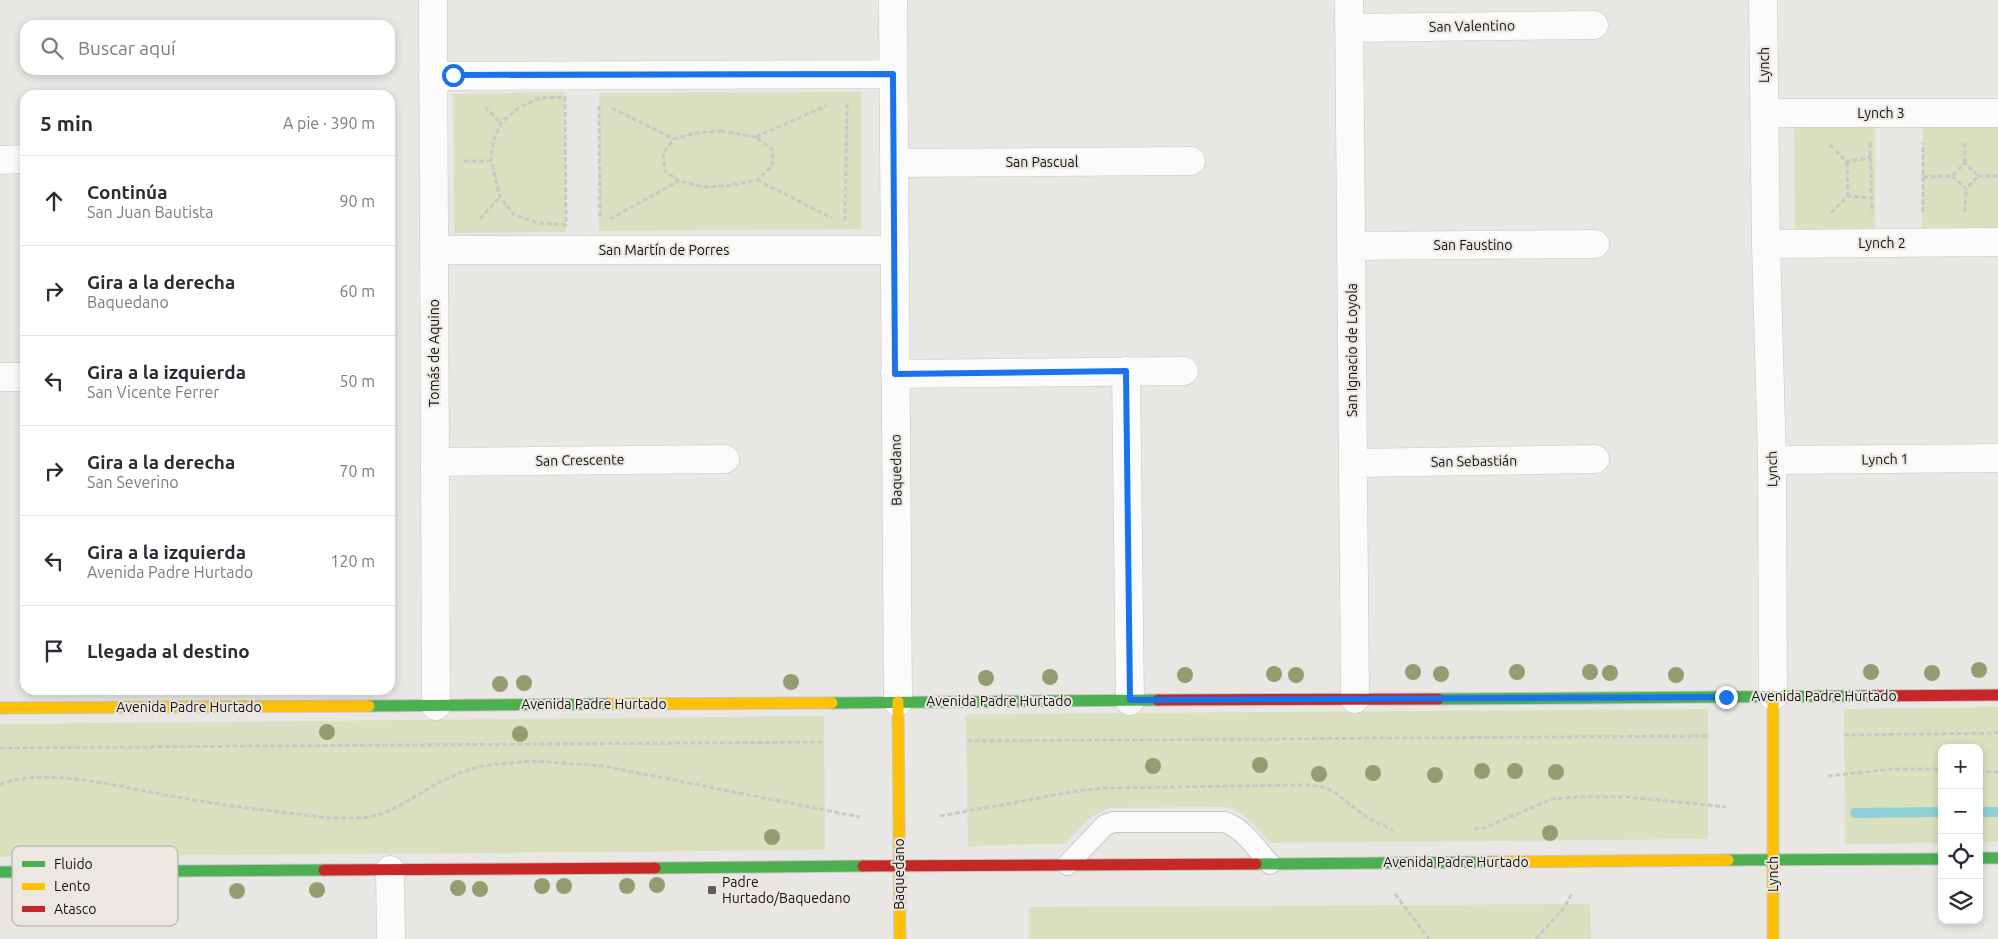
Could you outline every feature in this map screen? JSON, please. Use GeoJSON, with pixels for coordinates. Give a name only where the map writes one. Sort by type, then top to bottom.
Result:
{"type":"FeatureCollection","features":[{"type":"Feature","properties":{"kind":"main road","name":"Avenida Padre Hurtado"},"geometry":{"type":"LineString","coordinates":[[0,708],[209,698],[436,706],[1998,694]]}},
{"type":"Feature","properties":{"kind":"main road","name":"Lynch"},"geometry":{"type":"LineString","coordinates":[[1773,696],[1773,939]]}},
{"type":"Feature","properties":{"kind":"main road","name":"Baquedano"},"geometry":{"type":"LineString","coordinates":[[898,702],[900,939]]}},
{"type":"Feature","properties":{"kind":"main road"},"geometry":{"type":"LineString","coordinates":[[1983,858],[1998,858]]}},
{"type":"Feature","properties":{"kind":"main road","name":"Avenida Padre Hurtado"},"geometry":{"type":"LineString","coordinates":[[178,871],[1938,859]]}},
{"type":"Feature","properties":{"kind":"street","name":"Tomás de Aquino"},"geometry":{"type":"LineString","coordinates":[[432,0],[436,706]]}},
{"type":"Feature","properties":{"kind":"street","name":"Baquedano"},"geometry":{"type":"LineString","coordinates":[[893,0],[898,702]]}},
{"type":"Feature","properties":{"kind":"street","name":"San Ignacio de Loyola"},"geometry":{"type":"LineString","coordinates":[[1349,0],[1354,699]]}},
{"type":"Feature","properties":{"kind":"street","name":"Lynch"},"geometry":{"type":"LineString","coordinates":[[1763,0],[1766,244],[1772,460],[1773,696]]}},
{"type":"Feature","properties":{"kind":"street","name":"San Valentino"},"geometry":{"type":"LineString","coordinates":[[1350,28],[1594,25]]}},
{"type":"Feature","properties":{"kind":"street"},"geometry":{"type":"LineString","coordinates":[[433,76],[893,74]]}},
{"type":"Feature","properties":{"kind":"street","name":"Lynch 3"},"geometry":{"type":"LineString","coordinates":[[1764,113],[1998,113]]}},
{"type":"Feature","properties":{"kind":"street"},"geometry":{"type":"LineString","coordinates":[[0,160],[20,160]]}},
{"type":"Feature","properties":{"kind":"street","name":"San Pascual"},"geometry":{"type":"LineString","coordinates":[[894,163],[1191,161]]}},
{"type":"Feature","properties":{"kind":"street","name":"Lynch 2"},"geometry":{"type":"LineString","coordinates":[[1766,244],[1998,242]]}},
{"type":"Feature","properties":{"kind":"street","name":"San Faustino"},"geometry":{"type":"LineString","coordinates":[[1351,246],[1596,244]]}},
{"type":"Feature","properties":{"kind":"street","name":"San Martín de Porres"},"geometry":{"type":"LineString","coordinates":[[434,250],[895,250]]}},
{"type":"Feature","properties":{"kind":"street"},"geometry":{"type":"LineString","coordinates":[[1126,371],[1130,700]]}},
{"type":"Feature","properties":{"kind":"street"},"geometry":{"type":"LineString","coordinates":[[895,374],[1184,371]]}},
{"type":"Feature","properties":{"kind":"street"},"geometry":{"type":"LineString","coordinates":[[0,377],[20,377]]}},
{"type":"Feature","properties":{"kind":"street","name":"Lynch 1"},"geometry":{"type":"LineString","coordinates":[[1772,460],[1998,458]]}},
{"type":"Feature","properties":{"kind":"street","name":"San Crescente"},"geometry":{"type":"LineString","coordinates":[[435,462],[725,459]]}},
{"type":"Feature","properties":{"kind":"street","name":"San Sebastián"},"geometry":{"type":"LineString","coordinates":[[1353,464],[1594,459]]}},
{"type":"Feature","properties":{"kind":"street"},"geometry":{"type":"LineString","coordinates":[[390,870],[390,939]]}},
{"type":"Feature","properties":{"kind":"lane"},"geometry":{"type":"LineString","coordinates":[[1067,865],[1105,825],[1114,822],[1224,822],[1237,828],[1270,864]]}},
{"type":"Feature","properties":{"kind":"path"},"geometry":{"type":"LineString","coordinates":[[565,97],[566,225],[538,223],[514,215],[500,197],[494,177],[491,161],[493,142],[501,123],[518,108],[540,98],[565,97]]}},
{"type":"Feature","properties":{"kind":"path"},"geometry":{"type":"LineString","coordinates":[[758,180],[772,166],[773,150],[756,137],[721,131],[696,133],[674,139],[663,153],[665,171],[679,181],[703,187],[758,180],[845,225],[848,97]]}},
{"type":"Feature","properties":{"kind":"path"},"geometry":{"type":"LineString","coordinates":[[674,139],[599,101],[600,224],[679,181]]}},
{"type":"Feature","properties":{"kind":"path"},"geometry":{"type":"LineString","coordinates":[[756,137],[829,105]]}},
{"type":"Feature","properties":{"kind":"path"},"geometry":{"type":"LineString","coordinates":[[1870,113],[1872,243]]}},
{"type":"Feature","properties":{"kind":"path"},"geometry":{"type":"LineString","coordinates":[[1922,113],[1922,230],[1924,243]]}},
{"type":"Feature","properties":{"kind":"path"},"geometry":{"type":"LineString","coordinates":[[1847,162],[1848,196]]}},
{"type":"Feature","properties":{"kind":"path"},"geometry":{"type":"LineString","coordinates":[[1923,177],[1952,176],[1965,163],[1978,176],[1998,176]]}},
{"type":"Feature","properties":{"kind":"path"},"geometry":{"type":"LineString","coordinates":[[1952,176],[1966,190],[1978,176]]}},
{"type":"Feature","properties":{"kind":"path"},"geometry":{"type":"LineString","coordinates":[[1844,735],[1998,733]]}},
{"type":"Feature","properties":{"kind":"path"},"geometry":{"type":"LineString","coordinates":[[967,741],[1708,736]]}},
{"type":"Feature","properties":{"kind":"path"},"geometry":{"type":"LineString","coordinates":[[0,748],[824,742]]}},
{"type":"Feature","properties":{"kind":"path"},"geometry":{"type":"LineString","coordinates":[[0,784],[44,778],[68,779],[179,798],[327,818],[364,818],[382,814],[440,782],[481,766],[531,760],[617,769],[860,817]]}},
{"type":"Feature","properties":{"kind":"path"},"geometry":{"type":"LineString","coordinates":[[1828,776],[1892,769],[1938,769]]}},
{"type":"Feature","properties":{"kind":"path"},"geometry":{"type":"LineString","coordinates":[[1983,771],[1998,772]]}},
{"type":"Feature","properties":{"kind":"path"},"geometry":{"type":"LineString","coordinates":[[940,816],[1083,790],[1305,785],[1319,786],[1333,791],[1369,819],[1382,826],[1401,832]]}},
{"type":"Feature","properties":{"kind":"path"},"geometry":{"type":"LineString","coordinates":[[1465,831],[1484,828],[1552,799],[1572,796],[1629,797],[1726,807]]}},
{"type":"Feature","properties":{"kind":"path"},"geometry":{"type":"LineString","coordinates":[[1536,939],[1564,908],[1572,892]]}},
{"type":"Feature","properties":{"kind":"path"},"geometry":{"type":"LineString","coordinates":[[1395,894],[1429,939]]}},
{"type":"Feature","properties":{"kind":"green space"},"geometry":{"type":"Polygon","coordinates":[[[564,92],[566,232],[454,233],[453,94],[564,92]]]}},
{"type":"Feature","properties":{"kind":"green space"},"geometry":{"type":"Polygon","coordinates":[[[861,92],[861,229],[599,231],[599,93],[861,92]]]}},
{"type":"Feature","properties":{"kind":"green space"},"geometry":{"type":"Polygon","coordinates":[[[1998,125],[1998,229],[1922,230],[1923,126],[1998,125]]]}},
{"type":"Feature","properties":{"kind":"green space"},"geometry":{"type":"Polygon","coordinates":[[[1794,126],[1875,126],[1875,230],[1795,231],[1794,126]]]}},
{"type":"Feature","properties":{"kind":"green space"},"geometry":{"type":"Polygon","coordinates":[[[1998,707],[1998,842],[1983,842],[1983,744],[1938,744],[1938,843],[1845,844],[1844,709],[1998,707]]]}},
{"type":"Feature","properties":{"kind":"green space"},"geometry":{"type":"Polygon","coordinates":[[[1708,709],[1708,839],[1270,843],[1245,817],[1226,807],[1111,808],[1091,818],[1066,844],[987,845],[968,848],[966,714],[1708,709]]]}},
{"type":"Feature","properties":{"kind":"green space"},"geometry":{"type":"Polygon","coordinates":[[[824,716],[825,850],[178,855],[178,846],[12,846],[12,857],[0,857],[0,724],[824,716]]]}},
{"type":"Feature","properties":{"kind":"green space"},"geometry":{"type":"Polygon","coordinates":[[[1590,904],[1591,939],[1029,939],[1029,907],[1590,904]]]}},
{"type":"Feature","properties":{"kind":"waterway"},"geometry":{"type":"LineString","coordinates":[[1855,813],[1938,812]]}},
{"type":"Feature","properties":{"kind":"waterway"},"geometry":{"type":"LineString","coordinates":[[1983,812],[1998,812]]}},
{"type":"Feature","properties":{"kind":"traffic: fast"},"geometry":{"type":"LineString","coordinates":[[1438,699],[1864,696]]}},
{"type":"Feature","properties":{"kind":"traffic: fast"},"geometry":{"type":"LineString","coordinates":[[832,703],[1158,700]]}},
{"type":"Feature","properties":{"kind":"traffic: fast"},"geometry":{"type":"LineString","coordinates":[[369,706],[609,704]]}},
{"type":"Feature","properties":{"kind":"traffic: fast"},"geometry":{"type":"LineString","coordinates":[[1983,858],[1998,858]]}},
{"type":"Feature","properties":{"kind":"traffic: fast"},"geometry":{"type":"LineString","coordinates":[[1728,860],[1938,859]]}},
{"type":"Feature","properties":{"kind":"traffic: fast"},"geometry":{"type":"LineString","coordinates":[[1256,864],[1492,862]]}},
{"type":"Feature","properties":{"kind":"traffic: fast"},"geometry":{"type":"LineString","coordinates":[[655,868],[863,866]]}},
{"type":"Feature","properties":{"kind":"traffic: fast"},"geometry":{"type":"LineString","coordinates":[[178,871],[324,870]]}},
{"type":"Feature","properties":{"kind":"traffic: fast"},"geometry":{"type":"LineString","coordinates":[[0,872],[12,872]]}},
{"type":"Feature","properties":{"kind":"traffic: slow"},"geometry":{"type":"LineString","coordinates":[[1773,696],[1773,939]]}},
{"type":"Feature","properties":{"kind":"traffic: slow"},"geometry":{"type":"LineString","coordinates":[[898,702],[900,939]]}},
{"type":"Feature","properties":{"kind":"traffic: slow"},"geometry":{"type":"LineString","coordinates":[[609,704],[832,703]]}},
{"type":"Feature","properties":{"kind":"traffic: slow"},"geometry":{"type":"LineString","coordinates":[[0,708],[369,706]]}},
{"type":"Feature","properties":{"kind":"traffic: slow"},"geometry":{"type":"LineString","coordinates":[[1492,862],[1728,860]]}},
{"type":"Feature","properties":{"kind":"traffic: jam"},"geometry":{"type":"LineString","coordinates":[[1864,696],[1998,695]]}},
{"type":"Feature","properties":{"kind":"traffic: jam"},"geometry":{"type":"LineString","coordinates":[[1158,700],[1438,699]]}},
{"type":"Feature","properties":{"kind":"traffic: jam"},"geometry":{"type":"LineString","coordinates":[[863,866],[1256,864]]}},
{"type":"Feature","properties":{"kind":"traffic: jam"},"geometry":{"type":"LineString","coordinates":[[324,870],[655,868]]}},
{"type":"Feature","properties":{"kind":"place","name":"Padre Hurtado/Baquedano"},"geometry":{"type":"Point","coordinates":[712,890]}},
{"type":"Feature","properties":{"kind":"route"},"geometry":{"type":"LineString","coordinates":[[453,75],[893,74],[895,374],[1126,371],[1130,700],[1726,697]]}}]}
